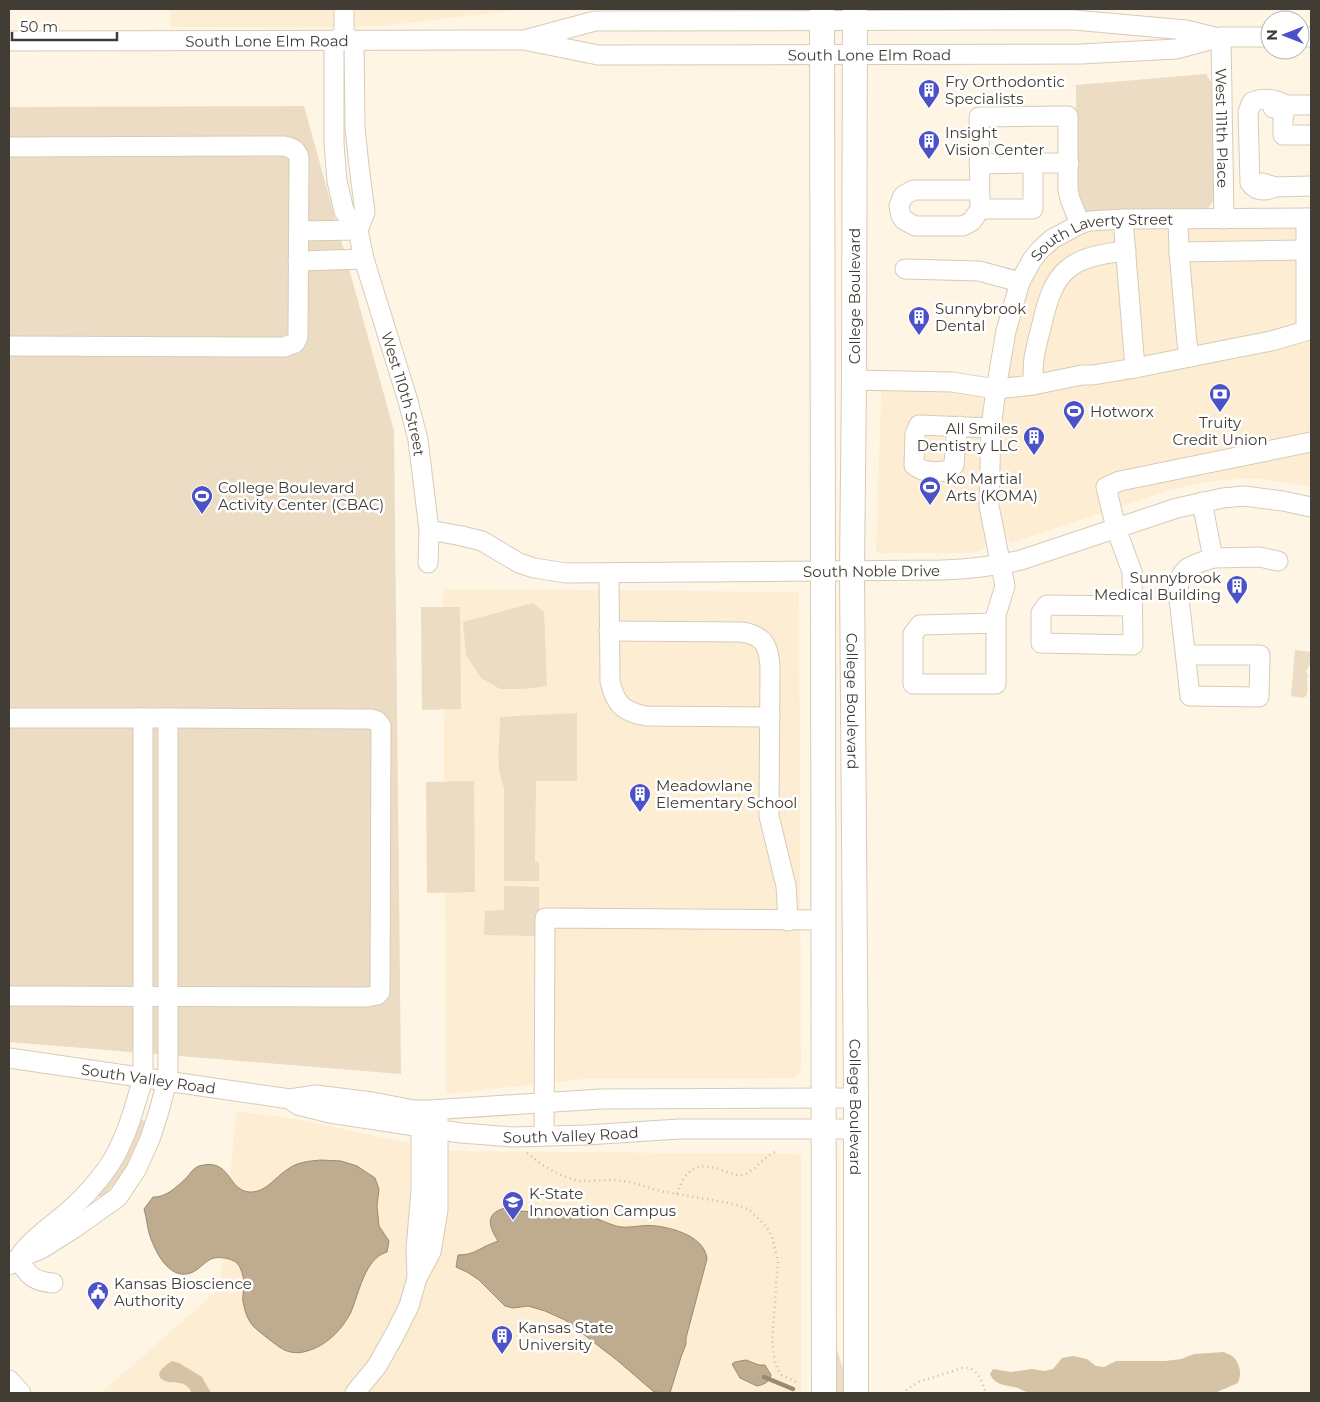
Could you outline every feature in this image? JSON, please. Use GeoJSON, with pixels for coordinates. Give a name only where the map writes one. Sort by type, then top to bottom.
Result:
{"type":"FeatureCollection","features":[{"type":"Feature","properties":{"kind":"main road","name":"College Boulevard"},"geometry":{"type":"LineString","coordinates":[[821,15],[824,571],[824,1393]]}},
{"type":"Feature","properties":{"kind":"main road","name":"College Boulevard"},"geometry":{"type":"LineString","coordinates":[[854,15],[852,571],[856,1393]]}},
{"type":"Feature","properties":{"kind":"street","name":"West 110th Street"},"geometry":{"type":"LineString","coordinates":[[344,9],[344,40],[366,212],[358,230],[364,259],[416,432],[429,530],[428,563]]}},
{"type":"Feature","properties":{"kind":"street","name":"South Lone Elm Road"},"geometry":{"type":"LineString","coordinates":[[524,40],[595,21],[821,15],[1074,20],[1186,30],[1218,37],[1260,37]]}},
{"type":"Feature","properties":{"kind":"street","name":"South Lone Elm Road"},"geometry":{"type":"LineString","coordinates":[[9,41],[524,40],[598,55],[1081,54],[1176,49],[1218,37]]}},
{"type":"Feature","properties":{"kind":"street","name":"West 111th Place"},"geometry":{"type":"LineString","coordinates":[[1218,37],[1224,219]]}},
{"type":"Feature","properties":{"kind":"street"},"geometry":{"type":"LineString","coordinates":[[1311,104],[1286,105],[1264,110],[1259,120],[1259,175],[1264,184],[1276,187],[1311,186]]}},
{"type":"Feature","properties":{"kind":"street"},"geometry":{"type":"LineString","coordinates":[[1286,105],[1283,119],[1283,135],[1311,135]]}},
{"type":"Feature","properties":{"kind":"street"},"geometry":{"type":"LineString","coordinates":[[980,190],[913,190],[903,196],[899,206],[901,216],[904,220],[915,226],[963,226],[972,221],[980,209],[980,190],[980,164],[979,117],[1068,116],[1068,190],[1080,224]]}},
{"type":"Feature","properties":{"kind":"street"},"geometry":{"type":"LineString","coordinates":[[9,147],[288,147],[296,152],[299,158],[298,337],[295,343],[284,347],[9,346]]}},
{"type":"Feature","properties":{"kind":"street"},"geometry":{"type":"LineString","coordinates":[[980,209],[1033,209],[1033,163]]}},
{"type":"Feature","properties":{"kind":"street"},"geometry":{"type":"LineString","coordinates":[[980,164],[1069,163]]}},
{"type":"Feature","properties":{"kind":"street","name":"South Laverty Street"},"geometry":{"type":"LineString","coordinates":[[996,623],[920,625],[913,634],[913,684],[996,684],[996,623],[996,615],[1004,586],[989,506],[991,428],[1006,332],[1020,282],[1032,260],[1052,240],[1080,224],[1090,221],[1123,219],[1309,218]]}},
{"type":"Feature","properties":{"kind":"street"},"geometry":{"type":"LineString","coordinates":[[854,380],[952,382],[996,390],[1135,368],[1272,341],[1309,330],[1306,250],[1309,218]]}},
{"type":"Feature","properties":{"kind":"street"},"geometry":{"type":"LineString","coordinates":[[1123,219],[1135,368]]}},
{"type":"Feature","properties":{"kind":"street"},"geometry":{"type":"LineString","coordinates":[[1178,219],[1179,252],[1187,343],[1190,357]]}},
{"type":"Feature","properties":{"kind":"street"},"geometry":{"type":"LineString","coordinates":[[299,231],[358,230]]}},
{"type":"Feature","properties":{"kind":"street"},"geometry":{"type":"LineString","coordinates":[[1179,252],[1306,250]]}},
{"type":"Feature","properties":{"kind":"street"},"geometry":{"type":"LineString","coordinates":[[1033,385],[1034,360],[1046,305],[1056,282],[1065,272],[1082,260],[1101,254],[1126,251]]}},
{"type":"Feature","properties":{"kind":"street"},"geometry":{"type":"LineString","coordinates":[[298,260],[364,259]]}},
{"type":"Feature","properties":{"kind":"street"},"geometry":{"type":"LineString","coordinates":[[905,269],[980,271],[1020,282]]}},
{"type":"Feature","properties":{"kind":"street"},"geometry":{"type":"LineString","coordinates":[[960,426],[991,428]]}},
{"type":"Feature","properties":{"kind":"street"},"geometry":{"type":"LineString","coordinates":[[1132,606],[1047,605],[1041,613],[1041,643],[1133,645],[1132,572],[1116,528],[1106,487],[1120,481],[1311,442]]}},
{"type":"Feature","properties":{"kind":"street","name":"South Noble Drive"},"geometry":{"type":"LineString","coordinates":[[429,530],[482,541],[519,562],[534,568],[566,573],[942,570],[970,569],[1021,560],[1177,508],[1202,502],[1244,496],[1311,506]]}},
{"type":"Feature","properties":{"kind":"street"},"geometry":{"type":"LineString","coordinates":[[1202,502],[1213,558]]}},
{"type":"Feature","properties":{"kind":"street"},"geometry":{"type":"LineString","coordinates":[[1186,655],[1179,608],[1178,580],[1184,570],[1213,558],[1260,557],[1278,561]]}},
{"type":"Feature","properties":{"kind":"street"},"geometry":{"type":"LineString","coordinates":[[609,574],[610,681],[613,694],[619,704],[627,711],[646,716],[770,717]]}},
{"type":"Feature","properties":{"kind":"street"},"geometry":{"type":"LineString","coordinates":[[609,631],[741,632],[756,635],[767,646],[770,655],[769,816],[786,886],[788,921]]}},
{"type":"Feature","properties":{"kind":"street"},"geometry":{"type":"LineString","coordinates":[[9,718],[370,718],[377,720],[381,726],[380,992],[377,995],[367,997],[9,996]]}},
{"type":"Feature","properties":{"kind":"street"},"geometry":{"type":"LineString","coordinates":[[13,1262],[29,1244],[75,1205],[106,1170],[124,1135],[134,1110],[143,1078],[143,718]]}},
{"type":"Feature","properties":{"kind":"street"},"geometry":{"type":"LineString","coordinates":[[13,1262],[41,1249],[76,1227],[118,1196],[136,1170],[150,1139],[167,1082],[168,718]]}},
{"type":"Feature","properties":{"kind":"street"},"geometry":{"type":"LineString","coordinates":[[544,1136],[545,918],[824,920]]}},
{"type":"Feature","properties":{"kind":"street","name":"South Valley Road"},"geometry":{"type":"LineString","coordinates":[[9,1058],[290,1099],[316,1095],[429,1119],[478,1135],[513,1137],[586,1135],[678,1129],[856,1129]]}},
{"type":"Feature","properties":{"kind":"street","name":"South Valley Road"},"geometry":{"type":"LineString","coordinates":[[429,1119],[544,1103],[601,1099],[856,1098]]}},
{"type":"Feature","properties":{"kind":"street"},"geometry":{"type":"LineString","coordinates":[[355,1393],[377,1366],[395,1334],[408,1306],[417,1278],[431,1252],[438,1210],[429,1119]]}},
{"type":"Feature","properties":{"kind":"street"},"geometry":{"type":"LineString","coordinates":[[13,1262],[33,1279],[40,1282],[53,1283]]}},
{"type":"Feature","properties":{"kind":"street"},"geometry":{"type":"LineString","coordinates":[[9,1380],[21,1393]]}},
{"type":"Feature","properties":{"kind":"path"},"geometry":{"type":"LineString","coordinates":[[522,1150],[552,1171],[578,1181],[615,1180],[632,1182],[660,1191],[734,1204],[748,1209],[766,1226],[772,1236],[778,1261],[772,1334],[773,1352],[778,1370],[782,1375],[796,1382]]}},
{"type":"Feature","properties":{"kind":"path"},"geometry":{"type":"LineString","coordinates":[[677,1194],[681,1181],[687,1173],[695,1168],[714,1167],[734,1175],[742,1175],[778,1150]]}},
{"type":"Feature","properties":{"kind":"path"},"geometry":{"type":"LineString","coordinates":[[902,1393],[918,1382],[967,1367],[975,1371],[979,1376],[986,1393]]}},
{"type":"Feature","properties":{"kind":"shaded area"},"geometry":{"type":"Polygon","coordinates":[[[170,9],[526,9],[381,26],[170,27],[170,9]]]}},
{"type":"Feature","properties":{"kind":"shaded area"},"geometry":{"type":"Polygon","coordinates":[[[1206,74],[1214,87],[1214,200],[1206,211],[1086,211],[1080,203],[1077,193],[1076,85],[1206,74]]]}},
{"type":"Feature","properties":{"kind":"shaded area","name":"College Boulevard Activity Center (CBAC)"},"geometry":{"type":"Polygon","coordinates":[[[304,106],[394,431],[401,1074],[9,1042],[9,107],[304,106]]]}},
{"type":"Feature","properties":{"kind":"shaded area"},"geometry":{"type":"Polygon","coordinates":[[[1311,227],[1311,488],[1255,478],[1205,482],[1170,490],[1011,543],[1003,533],[999,498],[1003,407],[1013,343],[1028,287],[1042,261],[1057,246],[1077,235],[1105,228],[1311,227]]]}},
{"type":"Feature","properties":{"kind":"shaded area"},"geometry":{"type":"Polygon","coordinates":[[[893,389],[956,392],[976,395],[984,401],[986,406],[986,543],[981,551],[967,553],[876,553],[881,399],[882,391],[893,389]]]}},
{"type":"Feature","properties":{"kind":"shaded area"},"geometry":{"type":"Polygon","coordinates":[[[443,589],[799,592],[801,1070],[794,1078],[583,1079],[446,1094],[443,589]]]}},
{"type":"Feature","properties":{"kind":"shaded area"},"geometry":{"type":"Polygon","coordinates":[[[533,603],[544,612],[547,686],[500,689],[481,678],[466,655],[463,622],[533,603]]]}},
{"type":"Feature","properties":{"kind":"shaded area"},"geometry":{"type":"Polygon","coordinates":[[[421,607],[460,607],[461,709],[422,710],[421,607]]]}},
{"type":"Feature","properties":{"kind":"shaded area"},"geometry":{"type":"Polygon","coordinates":[[[1295,650],[1311,652],[1311,662],[1306,671],[1308,675],[1307,693],[1303,698],[1291,696],[1295,650]]]}},
{"type":"Feature","properties":{"kind":"shaded area"},"geometry":{"type":"Polygon","coordinates":[[[577,713],[577,781],[536,781],[535,862],[539,862],[539,881],[504,881],[504,788],[499,762],[500,717],[577,713]]]}},
{"type":"Feature","properties":{"kind":"shaded area"},"geometry":{"type":"Polygon","coordinates":[[[474,781],[475,892],[427,893],[426,782],[474,781]]]}},
{"type":"Feature","properties":{"kind":"shaded area"},"geometry":{"type":"Polygon","coordinates":[[[504,886],[539,887],[539,936],[484,935],[485,911],[504,910],[504,886]]]}},
{"type":"Feature","properties":{"kind":"shaded area","name":"K-State Innovation Campus"},"geometry":{"type":"Polygon","coordinates":[[[236,1111],[295,1119],[452,1151],[801,1154],[801,1393],[101,1393],[220,1288],[236,1111]]]}},
{"type":"Feature","properties":{"kind":"shaded area"},"geometry":{"type":"Polygon","coordinates":[[[138,1119],[146,1121],[139,1143],[123,1172],[102,1199],[95,1193],[138,1119]]]}},
{"type":"Feature","properties":{"kind":"shaded area"},"geometry":{"type":"Polygon","coordinates":[[[321,1160],[341,1161],[357,1166],[375,1178],[379,1189],[377,1206],[379,1226],[389,1241],[387,1252],[373,1261],[368,1269],[351,1312],[338,1331],[314,1349],[304,1352],[287,1351],[256,1329],[250,1321],[243,1301],[243,1276],[237,1263],[228,1259],[214,1258],[193,1272],[185,1274],[172,1270],[161,1259],[154,1245],[144,1209],[153,1197],[158,1197],[172,1190],[199,1166],[209,1164],[217,1166],[223,1170],[236,1186],[242,1190],[255,1192],[295,1165],[321,1160]]]}},
{"type":"Feature","properties":{"kind":"shaded area"},"geometry":{"type":"Polygon","coordinates":[[[505,1208],[528,1212],[577,1213],[621,1227],[648,1225],[663,1227],[688,1235],[701,1245],[707,1259],[686,1344],[670,1393],[654,1392],[565,1320],[528,1306],[513,1308],[505,1306],[479,1280],[456,1267],[458,1255],[473,1252],[498,1241],[490,1222],[493,1214],[505,1208]]]}},
{"type":"Feature","properties":{"kind":"shaded area"},"geometry":{"type":"Polygon","coordinates":[[[835,1344],[846,1378],[847,1393],[831,1393],[835,1344]]]}},
{"type":"Feature","properties":{"kind":"shaded area"},"geometry":{"type":"Polygon","coordinates":[[[1224,1352],[1231,1355],[1237,1361],[1240,1368],[1240,1376],[1238,1383],[1215,1393],[1030,1393],[998,1383],[990,1374],[993,1369],[1011,1372],[1032,1369],[1044,1371],[1053,1369],[1062,1358],[1073,1356],[1087,1359],[1096,1366],[1104,1367],[1116,1361],[1165,1361],[1181,1359],[1194,1354],[1224,1352]]]}},
{"type":"Feature","properties":{"kind":"shaded area"},"geometry":{"type":"Polygon","coordinates":[[[746,1360],[759,1365],[765,1365],[771,1375],[768,1381],[757,1386],[740,1378],[732,1364],[746,1360]]]}},
{"type":"Feature","properties":{"kind":"shaded area"},"geometry":{"type":"Polygon","coordinates":[[[172,1361],[179,1363],[202,1377],[211,1393],[192,1393],[186,1385],[161,1379],[159,1373],[172,1361]]]}},
{"type":"Feature","properties":{"kind":"waterway"},"geometry":{"type":"LineString","coordinates":[[764,1377],[793,1389]]}},
{"type":"Feature","properties":{"kind":"place","name":"Fry Orthodontic Specialists"},"geometry":{"type":"Point","coordinates":[929,109]}},
{"type":"Feature","properties":{"kind":"place","name":"Insight Vision Center"},"geometry":{"type":"Point","coordinates":[929,160]}},
{"type":"Feature","properties":{"kind":"place","name":"Sunnybrook Dental"},"geometry":{"type":"Point","coordinates":[919,336]}},
{"type":"Feature","properties":{"kind":"place","name":"Truity Credit Union"},"geometry":{"type":"Point","coordinates":[1220,413]}},
{"type":"Feature","properties":{"kind":"place","name":"Hotworx"},"geometry":{"type":"Point","coordinates":[1074,430]}},
{"type":"Feature","properties":{"kind":"place","name":"All Smiles Dentistry LLC"},"geometry":{"type":"Point","coordinates":[1034,456]}},
{"type":"Feature","properties":{"kind":"place","name":"Ko Martial Arts (KOMA)"},"geometry":{"type":"Point","coordinates":[930,506]}},
{"type":"Feature","properties":{"kind":"place","name":"College Boulevard Activity Center (CBAC)"},"geometry":{"type":"Point","coordinates":[202,515]}},
{"type":"Feature","properties":{"kind":"place","name":"Sunnybrook Medical Building"},"geometry":{"type":"Point","coordinates":[1237,605]}},
{"type":"Feature","properties":{"kind":"place","name":"Meadowlane Elementary School"},"geometry":{"type":"Point","coordinates":[640,813]}},
{"type":"Feature","properties":{"kind":"place","name":"K-State Innovation Campus"},"geometry":{"type":"Point","coordinates":[513,1221]}},
{"type":"Feature","properties":{"kind":"place","name":"Kansas Bioscience Authority"},"geometry":{"type":"Point","coordinates":[98,1311]}},
{"type":"Feature","properties":{"kind":"place","name":"Kansas State University"},"geometry":{"type":"Point","coordinates":[502,1355]}}]}
